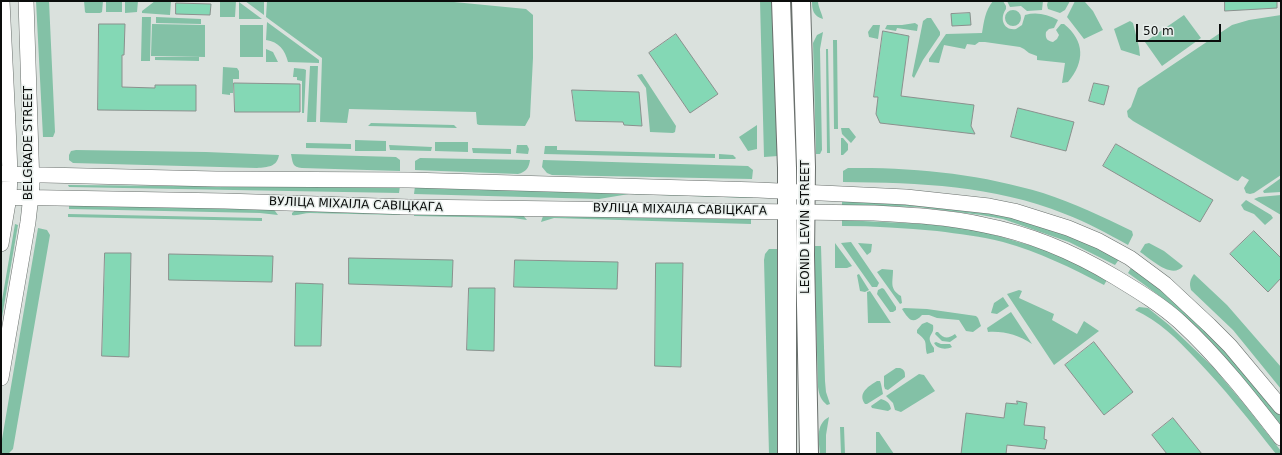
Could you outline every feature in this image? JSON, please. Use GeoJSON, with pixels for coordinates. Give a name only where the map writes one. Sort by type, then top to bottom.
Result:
{"type":"FeatureCollection","features":[{"type":"Feature","properties":{"kind":"main road","name":"LEONID LEVIN STREET"},"geometry":{"type":"LineString","coordinates":[[781,1],[787,191],[787,454]]}},
{"type":"Feature","properties":{"kind":"main road","name":"LEONID LEVIN STREET"},"geometry":{"type":"LineString","coordinates":[[801,1],[806,192],[805,262],[809,454]]}},
{"type":"Feature","properties":{"kind":"street","name":"BELGRADE STREET"},"geometry":{"type":"LineString","coordinates":[[1,244],[5,197],[2,1]]}},
{"type":"Feature","properties":{"kind":"street","name":"BELGRADE STREET"},"geometry":{"type":"LineString","coordinates":[[1,378],[31,197],[32,175],[26,1]]}},
{"type":"Feature","properties":{"kind":"street","name":"ВУЛІЦА МІХАІЛА САВІЦКАГА"},"geometry":{"type":"LineString","coordinates":[[5,174],[216,179],[409,180],[787,191],[906,197],[989,206],[1014,211],[1068,228],[1099,241],[1130,258],[1173,291],[1209,324],[1230,346],[1281,407]]}},
{"type":"Feature","properties":{"kind":"street","name":"ВУЛІЦА МІХАІЛА САВІЦКАГА"},"geometry":{"type":"LineString","coordinates":[[5,197],[225,200],[409,207],[873,213],[958,220],[986,225],[1037,239],[1087,260],[1158,304],[1222,364],[1281,438]]}},
{"type":"Feature","properties":{"kind":"green space"},"geometry":{"type":"Polygon","coordinates":[[[36,1],[49,1],[55,132],[53,137],[43,137],[36,1]]]}},
{"type":"Feature","properties":{"kind":"green space"},"geometry":{"type":"Polygon","coordinates":[[[84,1],[103,1],[102,12],[86,13],[84,1]]]}},
{"type":"Feature","properties":{"kind":"green space"},"geometry":{"type":"Polygon","coordinates":[[[106,1],[122,1],[122,12],[106,12],[106,1]]]}},
{"type":"Feature","properties":{"kind":"green space"},"geometry":{"type":"Polygon","coordinates":[[[125,1],[138,1],[137,12],[125,13],[125,1]]]}},
{"type":"Feature","properties":{"kind":"green space"},"geometry":{"type":"Polygon","coordinates":[[[155,1],[171,1],[170,15],[142,13],[142,11],[155,1]]]}},
{"type":"Feature","properties":{"kind":"green space"},"geometry":{"type":"Polygon","coordinates":[[[220,1],[236,1],[235,17],[220,17],[220,1]]]}},
{"type":"Feature","properties":{"kind":"green space"},"geometry":{"type":"Polygon","coordinates":[[[245,1],[264,1],[264,15],[245,1]]]}},
{"type":"Feature","properties":{"kind":"green space"},"geometry":{"type":"Polygon","coordinates":[[[267,1],[454,1],[526,9],[533,15],[533,58],[530,117],[525,126],[479,125],[477,124],[476,112],[349,109],[347,123],[320,122],[322,58],[266,17],[267,1]]]}},
{"type":"Feature","properties":{"kind":"green space"},"geometry":{"type":"Polygon","coordinates":[[[760,1],[775,1],[778,156],[764,157],[760,1]]]}},
{"type":"Feature","properties":{"kind":"green space"},"geometry":{"type":"Polygon","coordinates":[[[812,1],[818,1],[823,19],[815,14],[812,7],[812,1]]]}},
{"type":"Feature","properties":{"kind":"green space"},"geometry":{"type":"Polygon","coordinates":[[[993,1],[1003,1],[1006,6],[1003,20],[1004,24],[1008,28],[1016,29],[1022,25],[1025,15],[1037,14],[1050,16],[1058,20],[1054,28],[1049,29],[1046,32],[1046,38],[1049,41],[1053,42],[1057,39],[1059,35],[1056,30],[1061,24],[1064,24],[1071,31],[1076,37],[1079,45],[1080,59],[1078,67],[1068,82],[1062,83],[1065,63],[1037,60],[1037,56],[1020,47],[985,42],[979,42],[975,45],[967,44],[965,49],[944,45],[939,63],[929,62],[929,59],[946,34],[982,33],[984,20],[993,1]]]}},
{"type":"Feature","properties":{"kind":"green space"},"geometry":{"type":"Polygon","coordinates":[[[1007,1],[1043,1],[1042,10],[1027,11],[1021,6],[1010,7],[1007,1]]]}},
{"type":"Feature","properties":{"kind":"green space"},"geometry":{"type":"Polygon","coordinates":[[[1048,1],[1070,1],[1065,10],[1060,13],[1048,9],[1048,1]]]}},
{"type":"Feature","properties":{"kind":"green space"},"geometry":{"type":"Polygon","coordinates":[[[1075,1],[1085,2],[1093,11],[1103,30],[1084,39],[1067,17],[1075,1]]]}},
{"type":"Feature","properties":{"kind":"green space"},"geometry":{"type":"Polygon","coordinates":[[[239,2],[262,19],[239,19],[239,2]]]}},
{"type":"Feature","properties":{"kind":"green space"},"geometry":{"type":"Polygon","coordinates":[[[1013,10],[1020,15],[1021,18],[1016,25],[1013,26],[1006,21],[1005,18],[1010,11],[1013,10]]]}},
{"type":"Feature","properties":{"kind":"green space"},"geometry":{"type":"Polygon","coordinates":[[[1184,15],[1201,38],[1162,66],[1145,42],[1184,15]]]}},
{"type":"Feature","properties":{"kind":"green space"},"geometry":{"type":"Polygon","coordinates":[[[1281,15],[1281,175],[1254,193],[1246,193],[1244,188],[1249,180],[1242,176],[1238,181],[1235,180],[1128,117],[1127,111],[1131,107],[1138,88],[1232,25],[1249,20],[1281,15]]]}},
{"type":"Feature","properties":{"kind":"green space"},"geometry":{"type":"Polygon","coordinates":[[[142,17],[151,17],[150,61],[141,61],[142,17]]]}},
{"type":"Feature","properties":{"kind":"green space"},"geometry":{"type":"Polygon","coordinates":[[[156,17],[201,19],[201,24],[156,23],[156,17]]]}},
{"type":"Feature","properties":{"kind":"green space"},"geometry":{"type":"Polygon","coordinates":[[[927,18],[931,18],[940,32],[940,35],[923,60],[914,78],[912,76],[923,21],[927,18]]]}},
{"type":"Feature","properties":{"kind":"green space"},"geometry":{"type":"Polygon","coordinates":[[[1130,21],[1133,23],[1140,56],[1121,50],[1114,29],[1130,21]]]}},
{"type":"Feature","properties":{"kind":"green space"},"geometry":{"type":"Polygon","coordinates":[[[267,22],[319,60],[319,63],[288,62],[281,47],[271,41],[266,40],[267,22]]]}},
{"type":"Feature","properties":{"kind":"green space"},"geometry":{"type":"Polygon","coordinates":[[[915,23],[918,25],[917,31],[897,28],[896,31],[885,29],[887,25],[915,23]]]}},
{"type":"Feature","properties":{"kind":"green space"},"geometry":{"type":"Polygon","coordinates":[[[152,24],[205,25],[205,57],[151,56],[152,24]]]}},
{"type":"Feature","properties":{"kind":"green space"},"geometry":{"type":"Polygon","coordinates":[[[240,25],[263,25],[263,57],[240,57],[240,25]]]}},
{"type":"Feature","properties":{"kind":"green space"},"geometry":{"type":"Polygon","coordinates":[[[873,25],[880,25],[878,39],[869,37],[868,32],[873,25]]]}},
{"type":"Feature","properties":{"kind":"green space"},"geometry":{"type":"Polygon","coordinates":[[[823,32],[820,49],[822,150],[820,154],[816,154],[813,43],[817,35],[823,32]]]}},
{"type":"Feature","properties":{"kind":"green space"},"geometry":{"type":"Polygon","coordinates":[[[833,40],[837,40],[838,129],[834,129],[833,40]]]}},
{"type":"Feature","properties":{"kind":"green space"},"geometry":{"type":"Polygon","coordinates":[[[266,49],[273,52],[278,62],[266,62],[266,49]]]}},
{"type":"Feature","properties":{"kind":"green space"},"geometry":{"type":"Polygon","coordinates":[[[826,49],[828,49],[830,153],[827,153],[826,49]]]}},
{"type":"Feature","properties":{"kind":"green space"},"geometry":{"type":"Polygon","coordinates":[[[155,57],[199,57],[199,61],[155,60],[155,57]]]}},
{"type":"Feature","properties":{"kind":"green space"},"geometry":{"type":"Polygon","coordinates":[[[310,66],[318,66],[316,122],[307,122],[310,66]]]}},
{"type":"Feature","properties":{"kind":"green space"},"geometry":{"type":"Polygon","coordinates":[[[223,67],[237,68],[239,71],[239,79],[233,79],[233,93],[230,93],[230,95],[222,94],[223,67]]]}},
{"type":"Feature","properties":{"kind":"green space"},"geometry":{"type":"Polygon","coordinates":[[[294,68],[306,70],[304,113],[302,113],[302,81],[297,80],[297,77],[293,77],[294,68]]]}},
{"type":"Feature","properties":{"kind":"green space"},"geometry":{"type":"Polygon","coordinates":[[[642,74],[676,126],[675,132],[650,132],[646,88],[637,75],[642,74]]]}},
{"type":"Feature","properties":{"kind":"green space"},"geometry":{"type":"Polygon","coordinates":[[[371,123],[454,125],[457,128],[368,126],[371,123]]]}},
{"type":"Feature","properties":{"kind":"green space"},"geometry":{"type":"Polygon","coordinates":[[[757,125],[757,149],[748,151],[739,137],[757,125]]]}},
{"type":"Feature","properties":{"kind":"green space"},"geometry":{"type":"Polygon","coordinates":[[[841,128],[849,128],[856,137],[851,143],[842,134],[841,128]]]}},
{"type":"Feature","properties":{"kind":"green space"},"geometry":{"type":"Polygon","coordinates":[[[841,138],[843,138],[848,144],[848,150],[843,155],[841,155],[841,138]]]}},
{"type":"Feature","properties":{"kind":"green space"},"geometry":{"type":"Polygon","coordinates":[[[355,140],[386,141],[386,151],[355,151],[355,140]]]}},
{"type":"Feature","properties":{"kind":"green space"},"geometry":{"type":"Polygon","coordinates":[[[435,142],[468,142],[468,152],[435,151],[435,142]]]}},
{"type":"Feature","properties":{"kind":"green space"},"geometry":{"type":"Polygon","coordinates":[[[306,143],[351,144],[351,149],[306,148],[306,143]]]}},
{"type":"Feature","properties":{"kind":"green space"},"geometry":{"type":"Polygon","coordinates":[[[389,145],[432,147],[431,151],[390,150],[389,145]]]}},
{"type":"Feature","properties":{"kind":"green space"},"geometry":{"type":"Polygon","coordinates":[[[517,145],[527,145],[529,149],[528,154],[516,153],[517,145]]]}},
{"type":"Feature","properties":{"kind":"green space"},"geometry":{"type":"Polygon","coordinates":[[[545,146],[557,146],[557,150],[715,154],[715,158],[544,154],[545,146]]]}},
{"type":"Feature","properties":{"kind":"green space"},"geometry":{"type":"Polygon","coordinates":[[[472,148],[511,149],[511,154],[473,153],[472,148]]]}},
{"type":"Feature","properties":{"kind":"green space"},"geometry":{"type":"Polygon","coordinates":[[[71,151],[206,152],[279,155],[276,162],[271,166],[257,168],[73,163],[69,160],[69,155],[71,151]]]}},
{"type":"Feature","properties":{"kind":"green space"},"geometry":{"type":"Polygon","coordinates":[[[291,154],[396,157],[400,160],[400,171],[302,168],[295,166],[291,154]]]}},
{"type":"Feature","properties":{"kind":"green space"},"geometry":{"type":"Polygon","coordinates":[[[719,154],[733,155],[736,158],[719,159],[719,154]]]}},
{"type":"Feature","properties":{"kind":"green space"},"geometry":{"type":"Polygon","coordinates":[[[420,158],[530,160],[527,169],[518,174],[415,170],[415,161],[420,158]]]}},
{"type":"Feature","properties":{"kind":"green space"},"geometry":{"type":"Polygon","coordinates":[[[543,160],[748,166],[753,170],[752,179],[552,175],[547,173],[542,167],[543,160]]]}},
{"type":"Feature","properties":{"kind":"green space"},"geometry":{"type":"Polygon","coordinates":[[[848,168],[922,170],[971,176],[1019,186],[1055,197],[1099,215],[1132,231],[1133,235],[1128,245],[1089,224],[1065,214],[1038,204],[983,191],[900,183],[843,182],[843,171],[848,168]]]}},
{"type":"Feature","properties":{"kind":"green space"},"geometry":{"type":"Polygon","coordinates":[[[1281,178],[1281,192],[1264,193],[1263,191],[1281,178]]]}},
{"type":"Feature","properties":{"kind":"green space"},"geometry":{"type":"Polygon","coordinates":[[[222,183],[400,186],[399,193],[69,187],[68,185],[188,186],[222,183]]]}},
{"type":"Feature","properties":{"kind":"green space"},"geometry":{"type":"Polygon","coordinates":[[[415,186],[753,195],[753,198],[629,194],[599,199],[414,194],[415,186]]]}},
{"type":"Feature","properties":{"kind":"green space"},"geometry":{"type":"Polygon","coordinates":[[[1281,195],[1281,215],[1254,199],[1259,197],[1281,195]]]}},
{"type":"Feature","properties":{"kind":"green space"},"geometry":{"type":"Polygon","coordinates":[[[1246,200],[1271,215],[1273,218],[1265,225],[1254,214],[1244,210],[1241,205],[1246,200]]]}},
{"type":"Feature","properties":{"kind":"green space"},"geometry":{"type":"Polygon","coordinates":[[[877,201],[996,210],[1051,227],[1120,258],[1115,265],[1069,242],[1003,219],[917,207],[842,205],[842,202],[877,201]]]}},
{"type":"Feature","properties":{"kind":"green space"},"geometry":{"type":"Polygon","coordinates":[[[69,202],[272,207],[278,215],[260,213],[69,209],[69,202]]]}},
{"type":"Feature","properties":{"kind":"green space"},"geometry":{"type":"Polygon","coordinates":[[[298,208],[400,209],[400,215],[310,213],[292,215],[292,213],[298,208]]]}},
{"type":"Feature","properties":{"kind":"green space"},"geometry":{"type":"Polygon","coordinates":[[[414,210],[522,214],[527,220],[513,218],[414,216],[414,210]]]}},
{"type":"Feature","properties":{"kind":"green space"},"geometry":{"type":"Polygon","coordinates":[[[549,213],[751,216],[751,224],[554,218],[541,222],[543,216],[549,213]]]}},
{"type":"Feature","properties":{"kind":"green space"},"geometry":{"type":"Polygon","coordinates":[[[68,214],[262,218],[262,221],[68,217],[68,214]]]}},
{"type":"Feature","properties":{"kind":"green space"},"geometry":{"type":"Polygon","coordinates":[[[842,220],[925,224],[965,228],[1053,252],[1107,280],[1104,285],[1042,256],[995,240],[937,231],[890,227],[842,226],[842,220]]]}},
{"type":"Feature","properties":{"kind":"green space"},"geometry":{"type":"Polygon","coordinates":[[[15,224],[18,225],[1,323],[1,306],[15,224]]]}},
{"type":"Feature","properties":{"kind":"green space"},"geometry":{"type":"Polygon","coordinates":[[[38,228],[47,230],[50,235],[13,449],[8,454],[1,453],[1,445],[38,228]]]}},
{"type":"Feature","properties":{"kind":"green space"},"geometry":{"type":"Polygon","coordinates":[[[851,242],[879,283],[877,287],[872,287],[841,243],[851,242]]]}},
{"type":"Feature","properties":{"kind":"green space"},"geometry":{"type":"Polygon","coordinates":[[[835,243],[852,266],[847,268],[835,268],[835,243]]]}},
{"type":"Feature","properties":{"kind":"green space"},"geometry":{"type":"Polygon","coordinates":[[[858,243],[872,244],[871,252],[867,255],[858,243]]]}},
{"type":"Feature","properties":{"kind":"green space"},"geometry":{"type":"Polygon","coordinates":[[[1149,243],[1164,251],[1183,266],[1178,270],[1167,270],[1140,252],[1145,244],[1149,243]]]}},
{"type":"Feature","properties":{"kind":"green space"},"geometry":{"type":"Polygon","coordinates":[[[814,246],[821,246],[825,381],[826,392],[830,404],[827,405],[821,397],[818,387],[814,246]]]}},
{"type":"Feature","properties":{"kind":"green space"},"geometry":{"type":"Polygon","coordinates":[[[769,249],[778,249],[783,454],[769,454],[764,260],[765,254],[769,249]]]}},
{"type":"Feature","properties":{"kind":"green space"},"geometry":{"type":"Polygon","coordinates":[[[1132,266],[1193,313],[1281,412],[1281,426],[1202,332],[1152,290],[1128,273],[1132,266]]]}},
{"type":"Feature","properties":{"kind":"green space"},"geometry":{"type":"Polygon","coordinates":[[[882,269],[893,270],[893,288],[901,296],[902,303],[900,304],[877,272],[882,269]]]}},
{"type":"Feature","properties":{"kind":"green space"},"geometry":{"type":"Polygon","coordinates":[[[859,274],[869,290],[865,292],[860,291],[857,275],[859,274]]]}},
{"type":"Feature","properties":{"kind":"green space"},"geometry":{"type":"Polygon","coordinates":[[[1194,274],[1227,305],[1281,367],[1281,389],[1233,330],[1191,290],[1190,282],[1194,274]]]}},
{"type":"Feature","properties":{"kind":"green space"},"geometry":{"type":"Polygon","coordinates":[[[882,288],[896,307],[896,310],[893,312],[890,312],[877,294],[878,290],[882,288]]]}},
{"type":"Feature","properties":{"kind":"green space"},"geometry":{"type":"Polygon","coordinates":[[[1019,290],[1022,291],[1019,298],[1054,314],[1052,320],[1077,334],[1084,321],[1099,331],[1054,365],[1007,294],[1019,290]]]}},
{"type":"Feature","properties":{"kind":"green space"},"geometry":{"type":"Polygon","coordinates":[[[870,291],[891,323],[868,323],[867,292],[870,291]]]}},
{"type":"Feature","properties":{"kind":"green space"},"geometry":{"type":"Polygon","coordinates":[[[1003,297],[1009,306],[997,314],[991,313],[994,303],[1003,297]]]}},
{"type":"Feature","properties":{"kind":"green space"},"geometry":{"type":"Polygon","coordinates":[[[1139,307],[1148,308],[1169,325],[1213,367],[1281,451],[1281,454],[1276,454],[1206,369],[1160,325],[1144,314],[1135,310],[1139,307]]]}},
{"type":"Feature","properties":{"kind":"green space"},"geometry":{"type":"Polygon","coordinates":[[[902,309],[927,309],[976,316],[981,326],[973,332],[966,331],[959,320],[922,315],[916,320],[910,320],[902,309]]]}},
{"type":"Feature","properties":{"kind":"green space"},"geometry":{"type":"Polygon","coordinates":[[[1011,312],[1032,344],[1011,334],[988,332],[987,328],[1011,312]]]}},
{"type":"Feature","properties":{"kind":"green space"},"geometry":{"type":"Polygon","coordinates":[[[927,322],[933,325],[933,332],[930,340],[934,348],[934,352],[927,354],[925,340],[917,333],[917,330],[922,324],[927,322]]]}},
{"type":"Feature","properties":{"kind":"green space"},"geometry":{"type":"Polygon","coordinates":[[[936,332],[946,338],[955,334],[957,337],[950,342],[942,341],[935,334],[936,332]]]}},
{"type":"Feature","properties":{"kind":"green space"},"geometry":{"type":"Polygon","coordinates":[[[936,342],[941,344],[950,344],[952,347],[944,349],[939,348],[934,343],[936,342]]]}},
{"type":"Feature","properties":{"kind":"green space"},"geometry":{"type":"Polygon","coordinates":[[[896,368],[904,370],[905,377],[888,390],[885,389],[884,376],[896,368]]]}},
{"type":"Feature","properties":{"kind":"green space"},"geometry":{"type":"Polygon","coordinates":[[[919,374],[924,375],[935,391],[901,412],[895,410],[893,403],[886,396],[919,374]]]}},
{"type":"Feature","properties":{"kind":"green space"},"geometry":{"type":"Polygon","coordinates":[[[877,381],[880,381],[883,394],[865,404],[862,396],[863,393],[877,381]]]}},
{"type":"Feature","properties":{"kind":"green space"},"geometry":{"type":"Polygon","coordinates":[[[881,399],[888,402],[891,409],[888,411],[872,408],[871,406],[881,399]]]}},
{"type":"Feature","properties":{"kind":"green space"},"geometry":{"type":"Polygon","coordinates":[[[829,417],[826,435],[826,454],[820,454],[820,428],[829,417]]]}},
{"type":"Feature","properties":{"kind":"green space"},"geometry":{"type":"Polygon","coordinates":[[[840,427],[844,427],[845,454],[841,454],[840,427]]]}},
{"type":"Feature","properties":{"kind":"green space"},"geometry":{"type":"Polygon","coordinates":[[[876,432],[879,432],[894,454],[876,454],[876,432]]]}},
{"type":"Feature","properties":{"kind":"building"},"geometry":{"type":"Polygon","coordinates":[[[1225,1],[1277,1],[1277,8],[1225,11],[1225,1]]]}},
{"type":"Feature","properties":{"kind":"building"},"geometry":{"type":"Polygon","coordinates":[[[176,3],[211,4],[210,15],[176,14],[176,3]]]}},
{"type":"Feature","properties":{"kind":"building"},"geometry":{"type":"Polygon","coordinates":[[[970,13],[971,25],[952,26],[951,14],[970,13]]]}},
{"type":"Feature","properties":{"kind":"building"},"geometry":{"type":"Polygon","coordinates":[[[99,24],[125,24],[124,55],[122,55],[122,87],[155,88],[155,85],[196,85],[196,111],[98,110],[99,24]]]}},
{"type":"Feature","properties":{"kind":"building"},"geometry":{"type":"Polygon","coordinates":[[[883,31],[909,36],[901,96],[974,105],[971,126],[975,134],[880,123],[876,114],[878,97],[874,97],[883,31]]]}},
{"type":"Feature","properties":{"kind":"building"},"geometry":{"type":"Polygon","coordinates":[[[676,34],[718,94],[690,113],[649,53],[676,34]]]}},
{"type":"Feature","properties":{"kind":"building"},"geometry":{"type":"Polygon","coordinates":[[[234,83],[300,84],[300,112],[235,112],[234,83]]]}},
{"type":"Feature","properties":{"kind":"building"},"geometry":{"type":"Polygon","coordinates":[[[1094,83],[1109,86],[1104,105],[1089,101],[1094,83]]]}},
{"type":"Feature","properties":{"kind":"building"},"geometry":{"type":"Polygon","coordinates":[[[572,90],[639,92],[642,126],[624,125],[623,122],[576,121],[572,90]]]}},
{"type":"Feature","properties":{"kind":"building"},"geometry":{"type":"Polygon","coordinates":[[[1018,108],[1074,122],[1066,151],[1011,137],[1018,108]]]}},
{"type":"Feature","properties":{"kind":"building"},"geometry":{"type":"Polygon","coordinates":[[[1116,144],[1213,200],[1200,222],[1103,166],[1116,144]]]}},
{"type":"Feature","properties":{"kind":"building"},"geometry":{"type":"Polygon","coordinates":[[[1254,231],[1281,258],[1281,278],[1268,292],[1230,254],[1254,231]]]}},
{"type":"Feature","properties":{"kind":"building"},"geometry":{"type":"Polygon","coordinates":[[[105,253],[131,253],[129,357],[102,356],[105,253]]]}},
{"type":"Feature","properties":{"kind":"building"},"geometry":{"type":"Polygon","coordinates":[[[169,254],[273,256],[272,282],[169,280],[169,254]]]}},
{"type":"Feature","properties":{"kind":"building"},"geometry":{"type":"Polygon","coordinates":[[[349,258],[453,260],[452,287],[349,284],[349,258]]]}},
{"type":"Feature","properties":{"kind":"building"},"geometry":{"type":"Polygon","coordinates":[[[515,260],[618,262],[617,289],[514,287],[515,260]]]}},
{"type":"Feature","properties":{"kind":"building"},"geometry":{"type":"Polygon","coordinates":[[[656,263],[683,263],[681,367],[655,366],[656,263]]]}},
{"type":"Feature","properties":{"kind":"building"},"geometry":{"type":"Polygon","coordinates":[[[296,283],[323,284],[321,346],[295,346],[296,283]]]}},
{"type":"Feature","properties":{"kind":"building"},"geometry":{"type":"Polygon","coordinates":[[[469,288],[495,288],[494,351],[467,350],[469,288]]]}},
{"type":"Feature","properties":{"kind":"building"},"geometry":{"type":"Polygon","coordinates":[[[1094,342],[1133,392],[1104,415],[1065,365],[1094,342]]]}},
{"type":"Feature","properties":{"kind":"building"},"geometry":{"type":"Polygon","coordinates":[[[1017,401],[1027,403],[1024,425],[1045,427],[1044,439],[1047,440],[1045,449],[1007,445],[1006,454],[961,454],[966,413],[1004,418],[1006,403],[1017,404],[1017,401]]]}},
{"type":"Feature","properties":{"kind":"building"},"geometry":{"type":"Polygon","coordinates":[[[1173,418],[1202,454],[1167,454],[1152,435],[1173,418]]]}}]}
